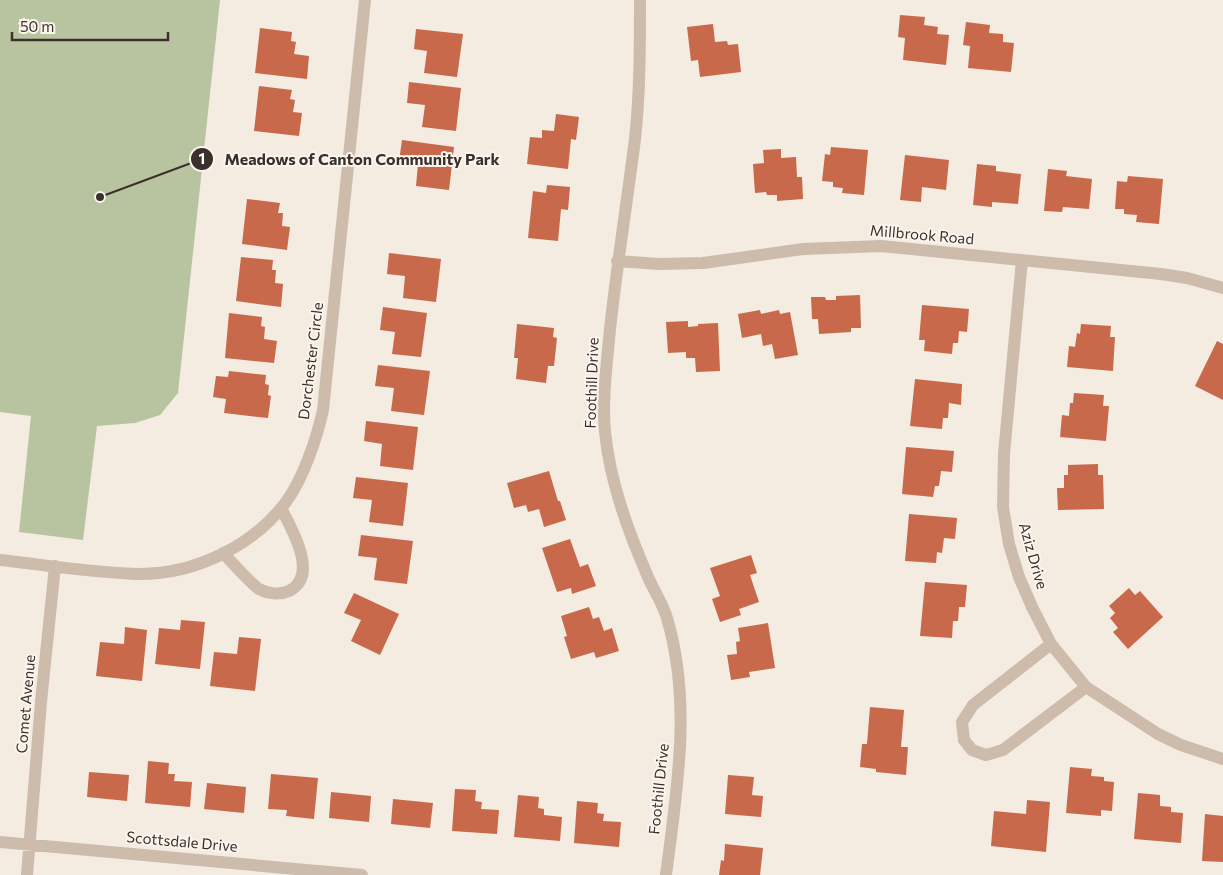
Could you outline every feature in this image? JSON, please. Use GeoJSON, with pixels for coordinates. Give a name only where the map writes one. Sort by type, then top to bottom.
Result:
{"type":"FeatureCollection","features":[{"type":"Feature","properties":{"kind":"street","name":"Dorchester Circle"},"geometry":{"type":"LineString","coordinates":[[0,560],[142,574],[179,569],[206,561],[251,536],[287,500],[308,460],[323,410],[365,0]]}},
{"type":"Feature","properties":{"kind":"street","name":"Foothill Drive"},"geometry":{"type":"LineString","coordinates":[[640,0],[640,67],[635,137],[618,261],[605,382],[605,430],[608,458],[620,504],[666,616],[677,668],[681,737],[680,762],[666,875]]}},
{"type":"Feature","properties":{"kind":"street","name":"Millbrook Road"},"geometry":{"type":"LineString","coordinates":[[618,261],[659,264],[703,263],[803,249],[880,246],[1161,274],[1187,278],[1223,288]]}},
{"type":"Feature","properties":{"kind":"street","name":"Aziz Drive"},"geometry":{"type":"LineString","coordinates":[[1022,260],[1004,454],[1003,507],[1009,544],[1019,577],[1051,644],[1086,687],[1158,734],[1181,746],[1223,759]]}},
{"type":"Feature","properties":{"kind":"street"},"geometry":{"type":"LineString","coordinates":[[223,553],[259,589],[280,594],[291,590],[297,585],[302,574],[303,562],[293,530],[281,508]]}},
{"type":"Feature","properties":{"kind":"street","name":"Comet Avenue"},"geometry":{"type":"LineString","coordinates":[[27,875],[41,702],[55,566]]}},
{"type":"Feature","properties":{"kind":"street"},"geometry":{"type":"LineString","coordinates":[[1051,644],[973,705],[962,722],[964,740],[972,750],[986,755],[1003,750],[1086,687]]}},
{"type":"Feature","properties":{"kind":"street","name":"Scottsdale Drive"},"geometry":{"type":"LineString","coordinates":[[0,842],[362,875]]}},
{"type":"Feature","properties":{"kind":"green space"},"geometry":{"type":"Polygon","coordinates":[[[0,0],[220,0],[178,393],[160,415],[135,423],[97,426],[83,540],[19,532],[31,416],[0,412],[0,0]]]}},
{"type":"Feature","properties":{"kind":"building"},"geometry":{"type":"Polygon","coordinates":[[[900,15],[925,17],[924,25],[938,27],[937,34],[949,35],[946,65],[903,60],[905,38],[898,37],[900,15]]]}},
{"type":"Feature","properties":{"kind":"building"},"geometry":{"type":"Polygon","coordinates":[[[966,22],[990,25],[989,33],[1003,34],[1003,42],[1014,43],[1011,72],[968,68],[970,46],[963,45],[966,22]]]}},
{"type":"Feature","properties":{"kind":"building"},"geometry":{"type":"Polygon","coordinates":[[[713,24],[715,42],[727,41],[728,45],[738,44],[741,72],[700,77],[698,60],[691,61],[687,27],[713,24]]]}},
{"type":"Feature","properties":{"kind":"building"},"geometry":{"type":"Polygon","coordinates":[[[260,28],[292,32],[291,41],[296,42],[294,54],[309,56],[307,79],[255,73],[260,28]]]}},
{"type":"Feature","properties":{"kind":"building"},"geometry":{"type":"Polygon","coordinates":[[[416,29],[463,34],[457,77],[424,73],[427,51],[414,49],[416,29]]]}},
{"type":"Feature","properties":{"kind":"building"},"geometry":{"type":"Polygon","coordinates":[[[409,82],[461,88],[456,131],[422,127],[425,105],[407,103],[409,82]]]}},
{"type":"Feature","properties":{"kind":"building"},"geometry":{"type":"Polygon","coordinates":[[[259,86],[292,90],[290,99],[295,100],[293,112],[302,113],[299,136],[254,131],[259,86]]]}},
{"type":"Feature","properties":{"kind":"building"},"geometry":{"type":"Polygon","coordinates":[[[556,114],[579,117],[576,140],[571,139],[568,169],[527,164],[530,137],[542,138],[542,130],[554,131],[556,114]]]}},
{"type":"Feature","properties":{"kind":"building"},"geometry":{"type":"Polygon","coordinates":[[[402,140],[454,147],[449,190],[416,186],[418,164],[399,161],[402,140]]]}},
{"type":"Feature","properties":{"kind":"building"},"geometry":{"type":"Polygon","coordinates":[[[831,147],[868,150],[864,195],[842,193],[843,188],[833,187],[833,182],[822,181],[825,154],[830,155],[831,147]]]}},
{"type":"Feature","properties":{"kind":"building"},"geometry":{"type":"Polygon","coordinates":[[[781,149],[781,158],[796,157],[797,177],[802,177],[803,199],[777,201],[777,195],[767,195],[766,192],[755,193],[753,164],[764,163],[763,150],[781,149]]]}},
{"type":"Feature","properties":{"kind":"building"},"geometry":{"type":"Polygon","coordinates":[[[905,155],[949,160],[946,190],[922,187],[921,202],[900,200],[905,155]]]}},
{"type":"Feature","properties":{"kind":"building"},"geometry":{"type":"Polygon","coordinates":[[[977,164],[996,166],[996,171],[1021,174],[1018,204],[992,202],[992,207],[973,205],[977,164]]]}},
{"type":"Feature","properties":{"kind":"building"},"geometry":{"type":"Polygon","coordinates":[[[1048,169],[1067,171],[1066,176],[1092,179],[1089,209],[1063,207],[1062,212],[1044,211],[1048,169]]]}},
{"type":"Feature","properties":{"kind":"building"},"geometry":{"type":"Polygon","coordinates":[[[1128,176],[1163,179],[1159,224],[1136,222],[1137,215],[1124,214],[1124,209],[1115,209],[1117,181],[1127,182],[1128,176]]]}},
{"type":"Feature","properties":{"kind":"building"},"geometry":{"type":"Polygon","coordinates":[[[547,185],[570,187],[568,210],[561,209],[558,241],[528,238],[533,191],[546,193],[547,185]]]}},
{"type":"Feature","properties":{"kind":"building"},"geometry":{"type":"Polygon","coordinates":[[[247,199],[280,203],[278,213],[283,213],[282,226],[290,227],[287,250],[242,244],[247,199]]]}},
{"type":"Feature","properties":{"kind":"building"},"geometry":{"type":"Polygon","coordinates":[[[389,253],[441,259],[436,302],[403,298],[405,276],[387,274],[389,253]]]}},
{"type":"Feature","properties":{"kind":"building"},"geometry":{"type":"Polygon","coordinates":[[[241,257],[273,260],[272,270],[276,270],[275,283],[283,284],[281,307],[236,301],[241,257]]]}},
{"type":"Feature","properties":{"kind":"building"},"geometry":{"type":"Polygon","coordinates":[[[860,295],[861,328],[851,328],[851,332],[819,334],[818,319],[812,319],[811,297],[825,297],[826,300],[836,300],[836,296],[860,295]]]}},
{"type":"Feature","properties":{"kind":"building"},"geometry":{"type":"Polygon","coordinates":[[[922,305],[969,309],[967,332],[959,331],[958,343],[953,343],[952,354],[924,351],[925,340],[919,340],[922,305]]]}},
{"type":"Feature","properties":{"kind":"building"},"geometry":{"type":"Polygon","coordinates":[[[383,307],[427,313],[421,357],[392,354],[395,332],[380,330],[383,307]]]}},
{"type":"Feature","properties":{"kind":"building"},"geometry":{"type":"Polygon","coordinates":[[[760,310],[761,314],[779,310],[780,314],[790,312],[798,355],[775,359],[772,344],[763,346],[761,334],[742,338],[738,314],[760,310]]]}},
{"type":"Feature","properties":{"kind":"building"},"geometry":{"type":"Polygon","coordinates":[[[229,313],[262,317],[261,326],[265,327],[264,339],[277,341],[274,363],[225,358],[229,313]]]}},
{"type":"Feature","properties":{"kind":"building"},"geometry":{"type":"Polygon","coordinates":[[[688,321],[688,327],[698,326],[698,324],[718,323],[720,371],[696,372],[695,358],[686,358],[686,352],[668,353],[666,322],[688,321]]]}},
{"type":"Feature","properties":{"kind":"building"},"geometry":{"type":"Polygon","coordinates":[[[517,324],[554,328],[553,337],[557,338],[554,366],[548,366],[546,383],[516,379],[518,358],[514,358],[517,324]]]}},
{"type":"Feature","properties":{"kind":"building"},"geometry":{"type":"Polygon","coordinates":[[[1081,324],[1111,326],[1110,337],[1115,337],[1113,371],[1067,367],[1069,346],[1075,347],[1077,333],[1080,334],[1081,324]]]}},
{"type":"Feature","properties":{"kind":"building"},"geometry":{"type":"Polygon","coordinates":[[[1217,341],[1223,344],[1223,400],[1195,386],[1217,341]]]}},
{"type":"Feature","properties":{"kind":"building"},"geometry":{"type":"Polygon","coordinates":[[[378,365],[430,371],[424,415],[391,411],[394,388],[375,386],[378,365]]]}},
{"type":"Feature","properties":{"kind":"building"},"geometry":{"type":"Polygon","coordinates":[[[229,371],[266,375],[265,384],[269,385],[268,395],[271,396],[268,418],[224,413],[226,399],[213,397],[216,376],[228,377],[229,371]]]}},
{"type":"Feature","properties":{"kind":"building"},"geometry":{"type":"Polygon","coordinates":[[[915,379],[962,384],[961,405],[949,403],[948,418],[943,418],[942,429],[910,426],[915,379]]]}},
{"type":"Feature","properties":{"kind":"building"},"geometry":{"type":"Polygon","coordinates":[[[1074,393],[1104,395],[1103,406],[1109,406],[1106,441],[1060,437],[1062,415],[1069,416],[1070,403],[1073,403],[1074,393]]]}},
{"type":"Feature","properties":{"kind":"building"},"geometry":{"type":"Polygon","coordinates":[[[366,421],[418,427],[413,470],[380,466],[382,444],[364,441],[366,421]]]}},
{"type":"Feature","properties":{"kind":"building"},"geometry":{"type":"Polygon","coordinates":[[[906,447],[954,451],[952,472],[941,471],[939,486],[935,486],[933,497],[902,494],[906,447]]]}},
{"type":"Feature","properties":{"kind":"building"},"geometry":{"type":"Polygon","coordinates":[[[1098,464],[1098,475],[1103,475],[1104,509],[1058,510],[1057,488],[1064,488],[1064,475],[1068,475],[1068,465],[1098,464]]]}},
{"type":"Feature","properties":{"kind":"building"},"geometry":{"type":"Polygon","coordinates":[[[549,471],[566,520],[544,527],[539,509],[528,512],[526,505],[514,508],[507,483],[549,471]]]}},
{"type":"Feature","properties":{"kind":"building"},"geometry":{"type":"Polygon","coordinates":[[[356,477],[408,483],[403,526],[369,522],[372,500],[353,498],[356,477]]]}},
{"type":"Feature","properties":{"kind":"building"},"geometry":{"type":"Polygon","coordinates":[[[909,514],[957,518],[955,539],[944,538],[942,553],[937,552],[936,563],[905,561],[909,514]]]}},
{"type":"Feature","properties":{"kind":"building"},"geometry":{"type":"Polygon","coordinates":[[[361,535],[413,541],[407,584],[374,580],[377,558],[358,556],[361,535]]]}},
{"type":"Feature","properties":{"kind":"building"},"geometry":{"type":"Polygon","coordinates":[[[570,539],[580,567],[588,564],[596,586],[572,594],[571,588],[557,592],[542,548],[570,539]]]}},
{"type":"Feature","properties":{"kind":"building"},"geometry":{"type":"Polygon","coordinates":[[[751,555],[757,573],[750,575],[759,602],[739,609],[741,615],[720,622],[712,599],[720,596],[710,568],[751,555]]]}},
{"type":"Feature","properties":{"kind":"building"},"geometry":{"type":"Polygon","coordinates":[[[925,582],[967,585],[965,607],[959,607],[958,621],[953,621],[952,638],[920,636],[925,582]]]}},
{"type":"Feature","properties":{"kind":"building"},"geometry":{"type":"Polygon","coordinates":[[[1129,588],[1135,595],[1140,591],[1163,617],[1128,649],[1113,632],[1118,628],[1110,618],[1115,613],[1109,606],[1129,588]]]}},
{"type":"Feature","properties":{"kind":"building"},"geometry":{"type":"Polygon","coordinates":[[[354,593],[399,614],[380,655],[351,641],[361,620],[344,613],[354,593]]]}},
{"type":"Feature","properties":{"kind":"building"},"geometry":{"type":"Polygon","coordinates":[[[589,607],[593,619],[599,617],[604,631],[612,628],[619,651],[596,658],[594,652],[571,659],[564,637],[567,636],[561,616],[589,607]]]}},
{"type":"Feature","properties":{"kind":"building"},"geometry":{"type":"Polygon","coordinates":[[[181,620],[205,622],[200,669],[155,664],[159,628],[180,630],[181,620]]]}},
{"type":"Feature","properties":{"kind":"building"},"geometry":{"type":"Polygon","coordinates":[[[768,623],[775,668],[749,672],[750,677],[731,680],[727,655],[737,654],[736,642],[740,641],[738,628],[768,623]]]}},
{"type":"Feature","properties":{"kind":"building"},"geometry":{"type":"Polygon","coordinates":[[[125,627],[147,630],[142,681],[96,676],[100,642],[124,644],[125,627]]]}},
{"type":"Feature","properties":{"kind":"building"},"geometry":{"type":"Polygon","coordinates":[[[239,637],[261,639],[255,691],[210,686],[214,652],[237,654],[239,637]]]}},
{"type":"Feature","properties":{"kind":"building"},"geometry":{"type":"Polygon","coordinates":[[[870,707],[904,710],[901,747],[908,747],[906,775],[876,772],[876,769],[860,767],[862,744],[867,744],[870,707]]]}},
{"type":"Feature","properties":{"kind":"building"},"geometry":{"type":"Polygon","coordinates":[[[148,761],[169,763],[168,774],[175,774],[174,781],[192,782],[190,807],[145,803],[148,761]]]}},
{"type":"Feature","properties":{"kind":"building"},"geometry":{"type":"Polygon","coordinates":[[[1070,767],[1092,769],[1091,776],[1104,777],[1104,781],[1114,782],[1112,811],[1101,810],[1101,816],[1066,813],[1070,767]]]}},
{"type":"Feature","properties":{"kind":"building"},"geometry":{"type":"Polygon","coordinates":[[[89,772],[129,775],[127,801],[87,797],[89,772]]]}},
{"type":"Feature","properties":{"kind":"building"},"geometry":{"type":"Polygon","coordinates":[[[271,774],[318,778],[314,819],[286,816],[287,810],[268,809],[271,774]]]}},
{"type":"Feature","properties":{"kind":"building"},"geometry":{"type":"Polygon","coordinates":[[[728,775],[754,777],[752,795],[763,796],[761,817],[725,814],[728,775]]]}},
{"type":"Feature","properties":{"kind":"building"},"geometry":{"type":"Polygon","coordinates":[[[207,783],[246,787],[244,813],[204,809],[207,783]]]}},
{"type":"Feature","properties":{"kind":"building"},"geometry":{"type":"Polygon","coordinates":[[[455,789],[476,790],[475,801],[482,802],[481,809],[499,810],[497,834],[452,831],[455,789]]]}},
{"type":"Feature","properties":{"kind":"building"},"geometry":{"type":"Polygon","coordinates":[[[331,792],[371,796],[369,822],[329,818],[331,792]]]}},
{"type":"Feature","properties":{"kind":"building"},"geometry":{"type":"Polygon","coordinates":[[[1138,793],[1160,795],[1160,806],[1171,807],[1171,812],[1183,813],[1181,843],[1134,839],[1138,793]]]}},
{"type":"Feature","properties":{"kind":"building"},"geometry":{"type":"Polygon","coordinates":[[[518,795],[539,797],[538,808],[544,809],[544,815],[562,817],[560,841],[514,837],[518,795]]]}},
{"type":"Feature","properties":{"kind":"building"},"geometry":{"type":"Polygon","coordinates":[[[393,799],[433,803],[430,828],[391,824],[393,799]]]}},
{"type":"Feature","properties":{"kind":"building"},"geometry":{"type":"Polygon","coordinates":[[[1027,800],[1050,802],[1046,852],[991,846],[994,811],[1026,814],[1027,800]]]}},
{"type":"Feature","properties":{"kind":"building"},"geometry":{"type":"Polygon","coordinates":[[[577,801],[598,803],[597,813],[604,814],[603,821],[621,822],[619,847],[574,843],[577,801]]]}},
{"type":"Feature","properties":{"kind":"building"},"geometry":{"type":"Polygon","coordinates":[[[1205,814],[1223,816],[1223,862],[1202,861],[1205,814]]]}},
{"type":"Feature","properties":{"kind":"building"},"geometry":{"type":"Polygon","coordinates":[[[725,844],[763,848],[760,875],[719,875],[721,860],[724,861],[725,844]]]}},
{"type":"Feature","properties":{"kind":"place","name":"Meadows of Canton Community Park"},"geometry":{"type":"Point","coordinates":[100,197]}}]}
